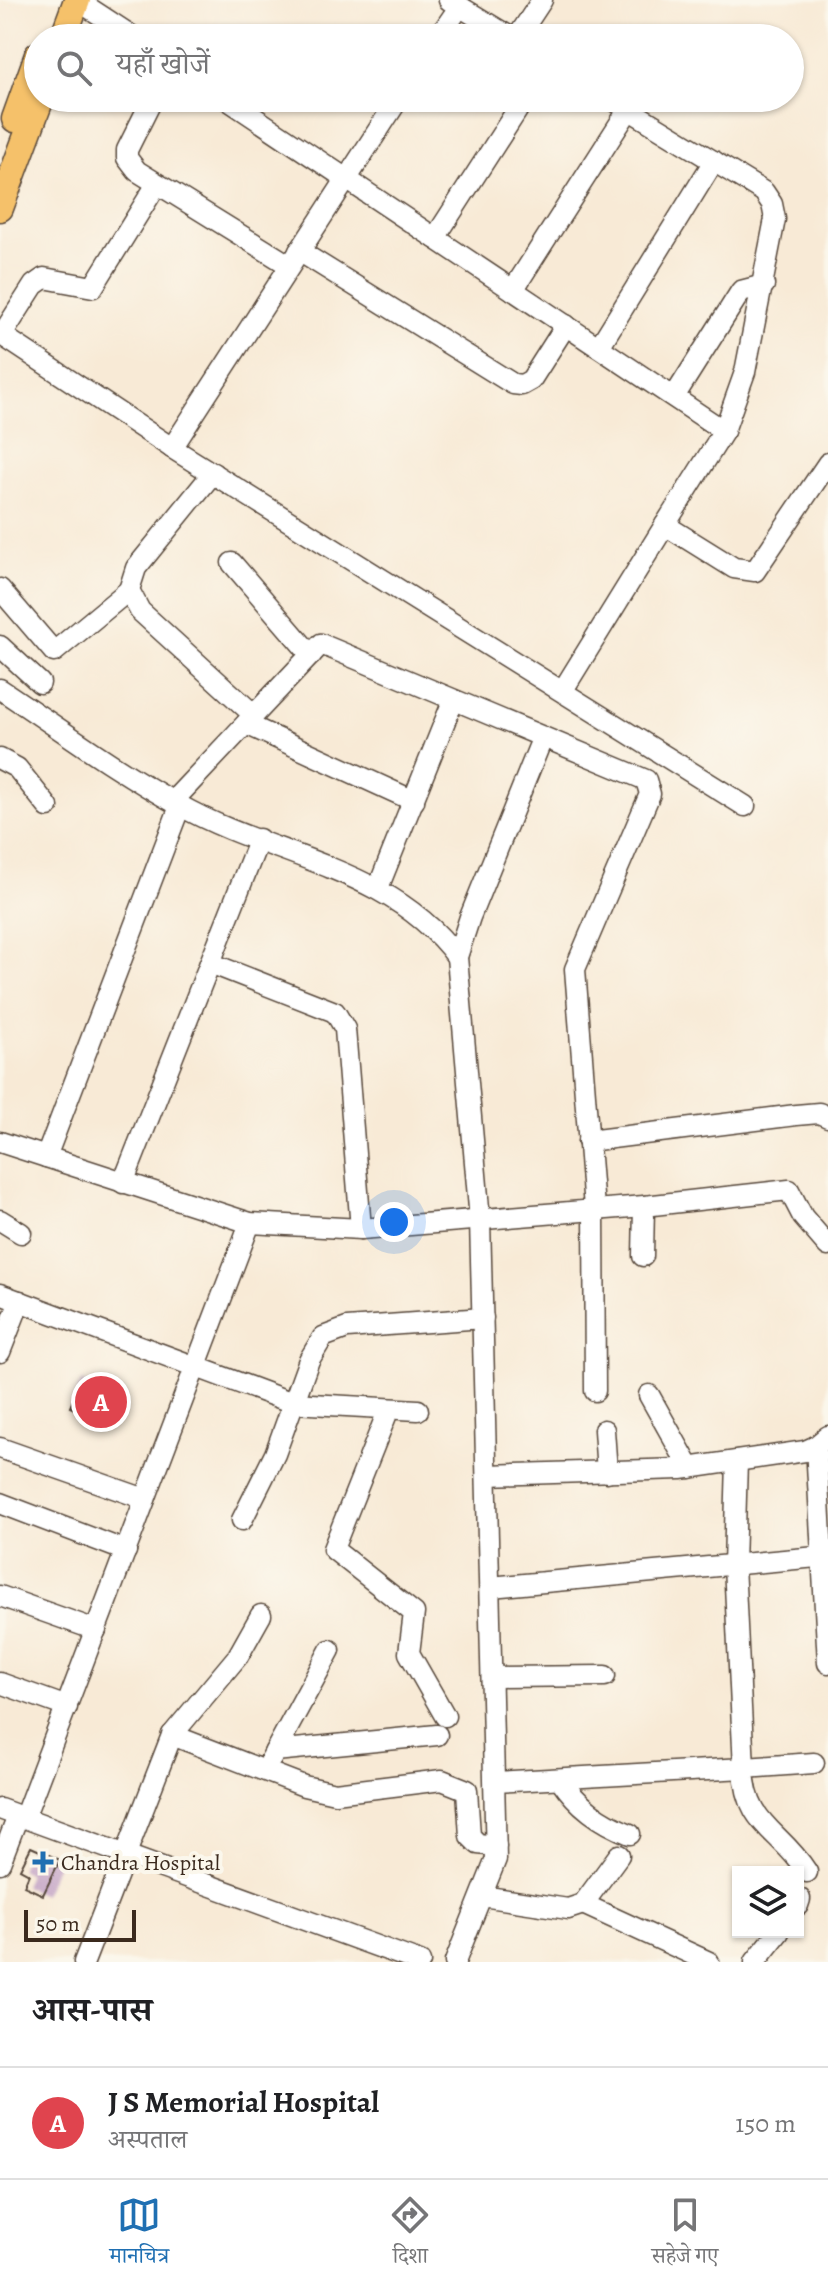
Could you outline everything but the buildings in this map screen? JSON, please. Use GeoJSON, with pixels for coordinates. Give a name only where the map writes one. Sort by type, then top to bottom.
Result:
{"type":"FeatureCollection","features":[{"type":"Feature","properties":{"kind":"main road"},"geometry":{"type":"LineString","coordinates":[[49,24],[58,0]]}},
{"type":"Feature","properties":{"kind":"main road"},"geometry":{"type":"LineString","coordinates":[[68,24],[77,0]]}},
{"type":"Feature","properties":{"kind":"main road"},"geometry":{"type":"LineString","coordinates":[[0,160],[24,94]]}},
{"type":"Feature","properties":{"kind":"main road"},"geometry":{"type":"LineString","coordinates":[[0,208],[36,112]]}},
{"type":"Feature","properties":{"kind":"street"},"geometry":{"type":"LineString","coordinates":[[77,0],[114,24]]}},
{"type":"Feature","properties":{"kind":"street"},"geometry":{"type":"LineString","coordinates":[[525,24],[542,0]]}},
{"type":"Feature","properties":{"kind":"street"},"geometry":{"type":"LineString","coordinates":[[444,24],[454,3],[491,24]]}},
{"type":"Feature","properties":{"kind":"street"},"geometry":{"type":"LineString","coordinates":[[145,112],[129,142],[127,158],[137,171],[513,384],[522,385],[531,380],[566,325]]}},
{"type":"Feature","properties":{"kind":"street"},"geometry":{"type":"LineString","coordinates":[[246,112],[724,431]]}},
{"type":"Feature","properties":{"kind":"street"},"geometry":{"type":"LineString","coordinates":[[172,448],[390,112]]}},
{"type":"Feature","properties":{"kind":"street"},"geometry":{"type":"LineString","coordinates":[[435,238],[516,112]]}},
{"type":"Feature","properties":{"kind":"street"},"geometry":{"type":"LineString","coordinates":[[513,290],[627,112]]}},
{"type":"Feature","properties":{"kind":"street"},"geometry":{"type":"LineString","coordinates":[[563,690],[724,431],[745,372],[775,219],[772,204],[764,192],[634,112]]}},
{"type":"Feature","properties":{"kind":"street"},"geometry":{"type":"LineString","coordinates":[[599,347],[714,161]]}},
{"type":"Feature","properties":{"kind":"street"},"geometry":{"type":"LineString","coordinates":[[157,184],[93,287],[44,278],[34,285],[1,335],[172,448],[745,806]]}},
{"type":"Feature","properties":{"kind":"street"},"geometry":{"type":"LineString","coordinates":[[674,397],[741,291],[764,285]]}},
{"type":"Feature","properties":{"kind":"street"},"geometry":{"type":"LineString","coordinates":[[665,525],[734,568],[755,571],[828,463]]}},
{"type":"Feature","properties":{"kind":"street"},"geometry":{"type":"LineString","coordinates":[[0,589],[54,652],[129,590],[136,568],[213,473]]}},
{"type":"Feature","properties":{"kind":"street"},"geometry":{"type":"LineString","coordinates":[[232,563],[311,655]]}},
{"type":"Feature","properties":{"kind":"street"},"geometry":{"type":"LineString","coordinates":[[129,590],[140,611],[250,720],[414,801]]}},
{"type":"Feature","properties":{"kind":"street"},"geometry":{"type":"LineString","coordinates":[[46,1157],[176,804],[321,644],[542,739],[608,762],[646,780],[650,794],[575,969],[594,1208],[595,1391]]}},
{"type":"Feature","properties":{"kind":"street"},"geometry":{"type":"LineString","coordinates":[[0,646],[40,683]]}},
{"type":"Feature","properties":{"kind":"street"},"geometry":{"type":"LineString","coordinates":[[0,689],[176,804],[378,888],[440,933],[457,957]]}},
{"type":"Feature","properties":{"kind":"street"},"geometry":{"type":"LineString","coordinates":[[378,888],[453,701]]}},
{"type":"Feature","properties":{"kind":"street"},"geometry":{"type":"LineString","coordinates":[[455,1962],[496,1859],[480,1220],[457,957],[470,917],[542,739]]}},
{"type":"Feature","properties":{"kind":"street"},"geometry":{"type":"LineString","coordinates":[[3,767],[17,768],[48,807]]}},
{"type":"Feature","properties":{"kind":"street"},"geometry":{"type":"LineString","coordinates":[[123,1183],[259,839]]}},
{"type":"Feature","properties":{"kind":"street"},"geometry":{"type":"LineString","coordinates":[[210,963],[335,1012],[345,1029],[361,1229]]}},
{"type":"Feature","properties":{"kind":"street"},"geometry":{"type":"LineString","coordinates":[[588,1141],[819,1113],[828,1117]]}},
{"type":"Feature","properties":{"kind":"street"},"geometry":{"type":"LineString","coordinates":[[0,1142],[250,1223],[361,1229],[644,1206],[789,1190],[803,1217],[828,1246]]}},
{"type":"Feature","properties":{"kind":"street"},"geometry":{"type":"LineString","coordinates":[[643,1256],[644,1206]]}},
{"type":"Feature","properties":{"kind":"street"},"geometry":{"type":"LineString","coordinates":[[0,1220],[21,1233]]}},
{"type":"Feature","properties":{"kind":"street"},"geometry":{"type":"LineString","coordinates":[[0,1863],[14,1814],[67,1707],[250,1223]]}},
{"type":"Feature","properties":{"kind":"street"},"geometry":{"type":"LineString","coordinates":[[0,1352],[10,1297],[293,1403],[388,1411],[418,1410]]}},
{"type":"Feature","properties":{"kind":"street"},"geometry":{"type":"LineString","coordinates":[[242,1520],[275,1454],[309,1360],[323,1337],[347,1328],[483,1318]]}},
{"type":"Feature","properties":{"kind":"street"},"geometry":{"type":"LineString","coordinates":[[649,1395],[690,1468]]}},
{"type":"Feature","properties":{"kind":"street"},"geometry":{"type":"LineString","coordinates":[[270,1760],[441,1725],[409,1653],[414,1613],[333,1549],[388,1411]]}},
{"type":"Feature","properties":{"kind":"street"},"geometry":{"type":"LineString","coordinates":[[604,1430],[607,1472]]}},
{"type":"Feature","properties":{"kind":"street"},"geometry":{"type":"LineString","coordinates":[[487,1475],[690,1468],[805,1451],[822,1441],[828,1663]]}},
{"type":"Feature","properties":{"kind":"street"},"geometry":{"type":"LineString","coordinates":[[0,1448],[145,1499]]}},
{"type":"Feature","properties":{"kind":"street"},"geometry":{"type":"LineString","coordinates":[[737,1461],[734,1565],[745,1795],[756,1815],[794,1853],[807,1872]]}},
{"type":"Feature","properties":{"kind":"street"},"geometry":{"type":"LineString","coordinates":[[0,1503],[126,1551]]}},
{"type":"Feature","properties":{"kind":"street"},"geometry":{"type":"LineString","coordinates":[[490,1587],[825,1557]]}},
{"type":"Feature","properties":{"kind":"street"},"geometry":{"type":"LineString","coordinates":[[0,1596],[96,1630]]}},
{"type":"Feature","properties":{"kind":"street"},"geometry":{"type":"LineString","coordinates":[[84,1962],[172,1735],[238,1656],[261,1615]]}},
{"type":"Feature","properties":{"kind":"street"},"geometry":{"type":"LineString","coordinates":[[270,1760],[330,1650]]}},
{"type":"Feature","properties":{"kind":"street"},"geometry":{"type":"LineString","coordinates":[[492,1677],[605,1676]]}},
{"type":"Feature","properties":{"kind":"street"},"geometry":{"type":"LineString","coordinates":[[0,1683],[67,1707]]}},
{"type":"Feature","properties":{"kind":"street"},"geometry":{"type":"LineString","coordinates":[[172,1735],[270,1760],[304,1786],[335,1793],[442,1780],[459,1784],[467,1790],[470,1836],[478,1844],[496,1846]]}},
{"type":"Feature","properties":{"kind":"street"},"geometry":{"type":"LineString","coordinates":[[495,1782],[814,1763]]}},
{"type":"Feature","properties":{"kind":"street"},"geometry":{"type":"LineString","coordinates":[[560,1779],[574,1801],[610,1826],[630,1834]]}},
{"type":"Feature","properties":{"kind":"street"},"geometry":{"type":"LineString","coordinates":[[14,1814],[420,1962]]}},
{"type":"Feature","properties":{"kind":"street"},"geometry":{"type":"LineString","coordinates":[[482,1896],[568,1909],[583,1904],[619,1855]]}},
{"type":"Feature","properties":{"kind":"street"},"geometry":{"type":"LineString","coordinates":[[583,1904],[709,1962]]}},
{"type":"Feature","properties":{"kind":"street"},"geometry":{"type":"LineString","coordinates":[[755,1962],[774,1938]]}},
{"type":"Feature","properties":{"kind":"place","name":"J S Memorial Hospital"},"geometry":{"type":"Point","coordinates":[101,1402]}},
{"type":"Feature","properties":{"kind":"place","name":"Chandra Hospital"},"geometry":{"type":"Point","coordinates":[43,1862]}}]}
